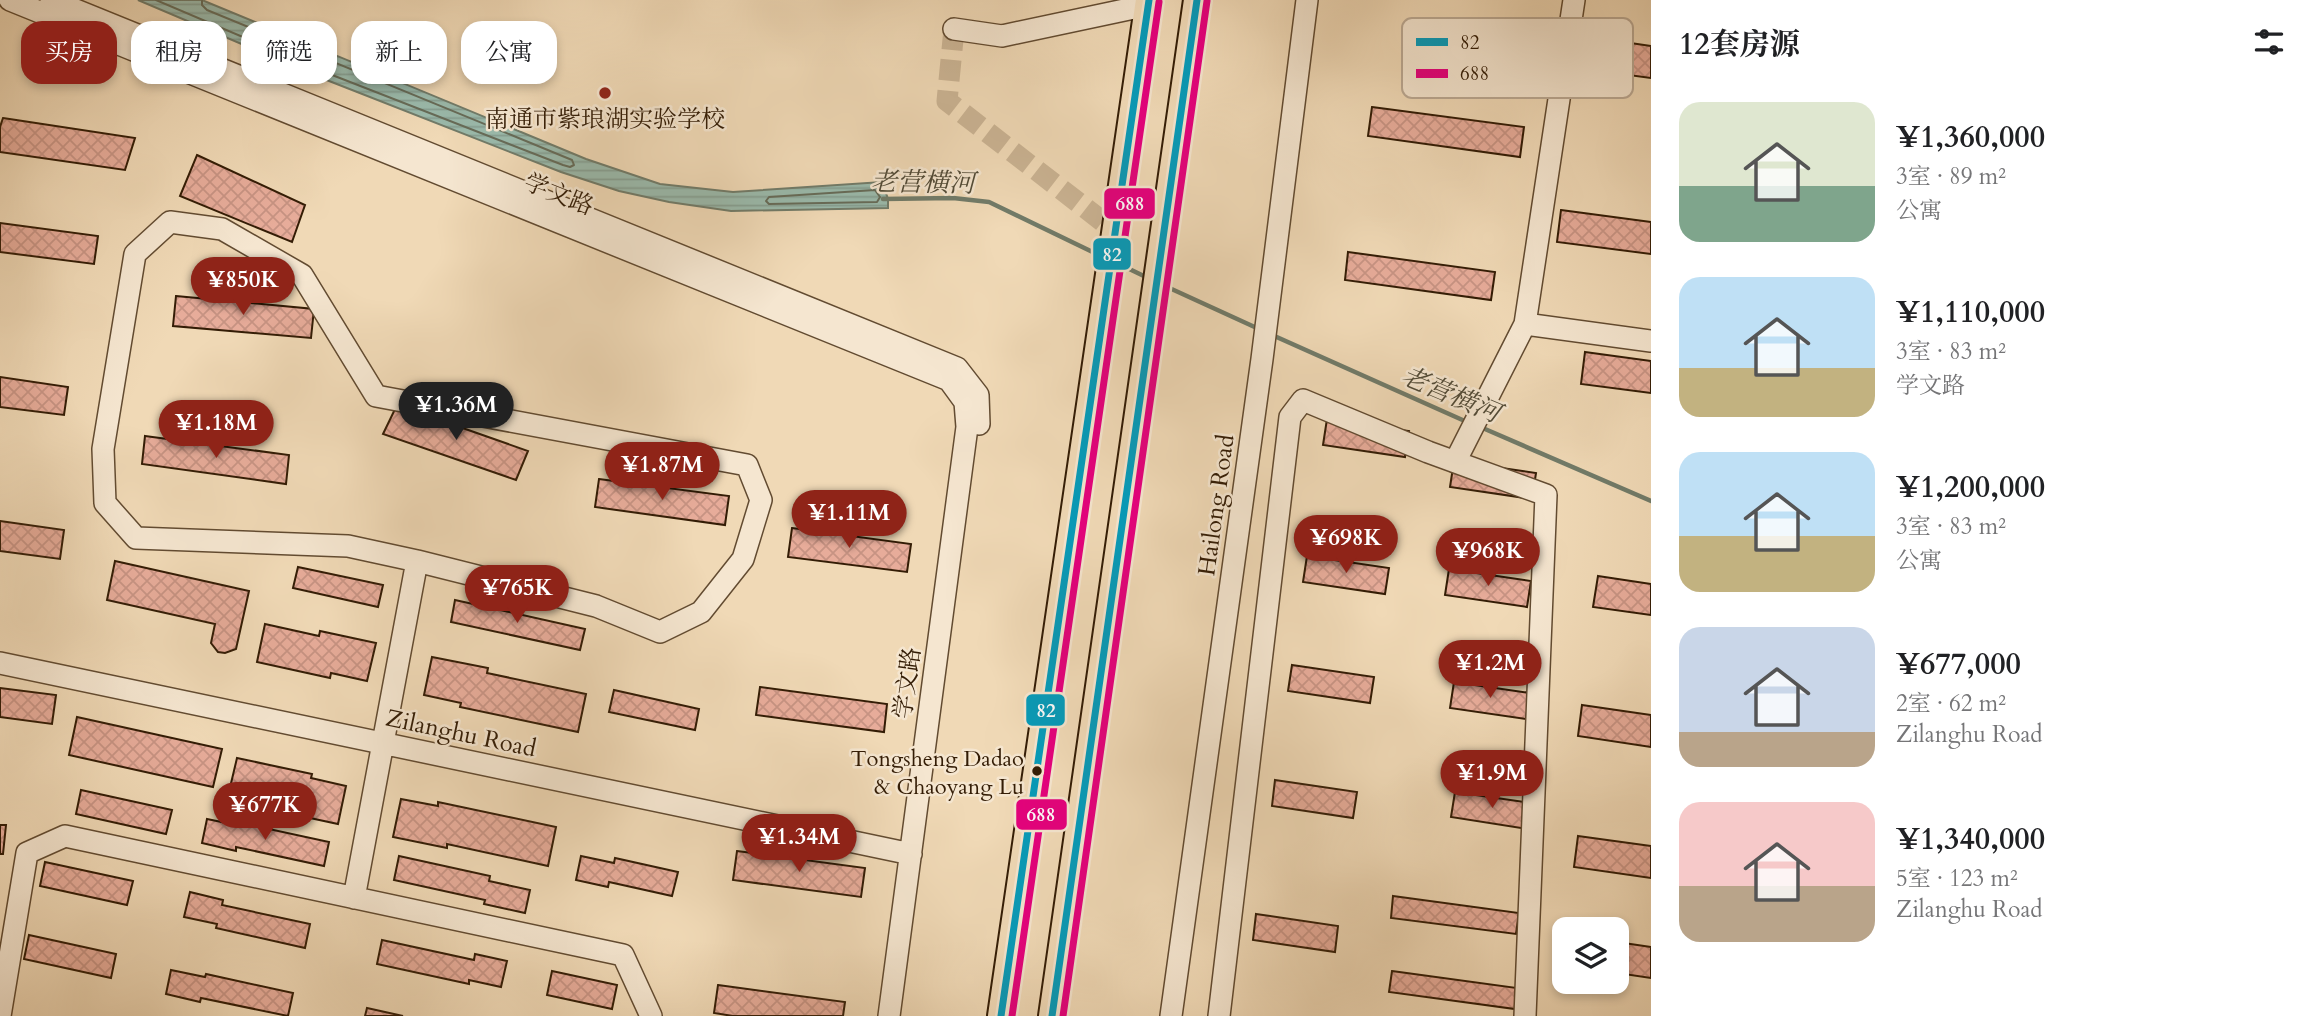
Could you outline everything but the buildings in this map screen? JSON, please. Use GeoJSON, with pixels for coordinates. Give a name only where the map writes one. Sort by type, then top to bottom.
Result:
{"type":"FeatureCollection","features":[{"type":"Feature","properties":{"kind":"main road"},"geometry":{"type":"LineString","coordinates":[[1052,1016],[1197,0]]}},
{"type":"Feature","properties":{"kind":"main road"},"geometry":{"type":"LineString","coordinates":[[1001,1016],[1148,3]]}},
{"type":"Feature","properties":{"kind":"street","name":"学文路"},"geometry":{"type":"LineString","coordinates":[[10,0],[949,380],[965,402],[967,426],[889,1016]]}},
{"type":"Feature","properties":{"kind":"street","name":"学文路"},"geometry":{"type":"LineString","coordinates":[[51,0],[957,368],[978,395],[979,429],[970,482],[955,524]]}},
{"type":"Feature","properties":{"kind":"street","name":"Hailong Road"},"geometry":{"type":"LineString","coordinates":[[1171,1016],[1262,359],[1307,0]]}},
{"type":"Feature","properties":{"kind":"street"},"geometry":{"type":"LineString","coordinates":[[1571,18],[1574,0]]}},
{"type":"Feature","properties":{"kind":"street"},"geometry":{"type":"LineString","coordinates":[[954,29],[1002,36],[1148,3]]}},
{"type":"Feature","properties":{"kind":"street"},"geometry":{"type":"LineString","coordinates":[[1455,462],[1525,324],[1559,98]]}},
{"type":"Feature","properties":{"kind":"street"},"geometry":{"type":"LineString","coordinates":[[170,222],[222,229],[302,275],[376,396],[747,464],[761,500],[743,559],[701,612],[660,632],[596,606],[417,561],[348,546],[136,538],[105,503],[103,449],[135,254],[170,222]]}},
{"type":"Feature","properties":{"kind":"street"},"geometry":{"type":"LineString","coordinates":[[1525,324],[1651,341]]}},
{"type":"Feature","properties":{"kind":"street"},"geometry":{"type":"LineString","coordinates":[[1219,1016],[1290,417],[1304,400],[1455,462],[1546,495],[1525,1016]]}},
{"type":"Feature","properties":{"kind":"street"},"geometry":{"type":"LineString","coordinates":[[354,898],[417,561]]}},
{"type":"Feature","properties":{"kind":"street","name":"Zilanghu Road"},"geometry":{"type":"LineString","coordinates":[[0,663],[911,854]]}},
{"type":"Feature","properties":{"kind":"street"},"geometry":{"type":"LineString","coordinates":[[0,1016],[27,853],[65,836],[623,955],[651,1016]]}},
{"type":"Feature","properties":{"kind":"water"},"geometry":{"type":"Polygon","coordinates":[[[138,0],[202,0],[253,21],[241,21],[241,44],[227,38],[227,21],[187,21],[138,0]]]}},
{"type":"Feature","properties":{"kind":"water"},"geometry":{"type":"Polygon","coordinates":[[[337,56],[351,62],[351,84],[405,84],[586,159],[660,184],[733,192],[882,182],[888,208],[731,211],[619,191],[561,172],[337,84],[337,56]]]}},
{"type":"Feature","properties":{"kind":"waterway","name":"老营横河"},"geometry":{"type":"LineString","coordinates":[[883,199],[953,198],[989,202],[1103,257]]}},
{"type":"Feature","properties":{"kind":"waterway","name":"老营横河"},"geometry":{"type":"LineString","coordinates":[[1121,265],[1148,278]]}},
{"type":"Feature","properties":{"kind":"waterway","name":"老营横河"},"geometry":{"type":"LineString","coordinates":[[1165,286],[1259,329]]}},
{"type":"Feature","properties":{"kind":"waterway","name":"老营横河"},"geometry":{"type":"LineString","coordinates":[[1270,334],[1467,422]]}},
{"type":"Feature","properties":{"kind":"waterway","name":"老营横河"},"geometry":{"type":"LineString","coordinates":[[1478,426],[1651,501]]}},
{"type":"Feature","properties":{"kind":"tunnel"},"geometry":{"type":"LineString","coordinates":[[954,29],[947,101],[1115,231]]}},
{"type":"Feature","properties":{"kind":"transit line","name":"82"},"geometry":{"type":"LineString","coordinates":[[1001,1016],[1149,0]]}},
{"type":"Feature","properties":{"kind":"transit line","name":"82"},"geometry":{"type":"LineString","coordinates":[[1052,1016],[1197,0]]}},
{"type":"Feature","properties":{"kind":"transit line","name":"688"},"geometry":{"type":"LineString","coordinates":[[1063,1016],[1207,1]]}},
{"type":"Feature","properties":{"kind":"transit line","name":"688"},"geometry":{"type":"LineString","coordinates":[[1012,1016],[1159,2]]}},
{"type":"Feature","properties":{"kind":"place","name":"南通市紫琅湖实验学校"},"geometry":{"type":"Point","coordinates":[605,93]}},
{"type":"Feature","properties":{"kind":"place","name":"Tongsheng Dadao & Chaoyang Lu"},"geometry":{"type":"Point","coordinates":[1037,771]}}]}
